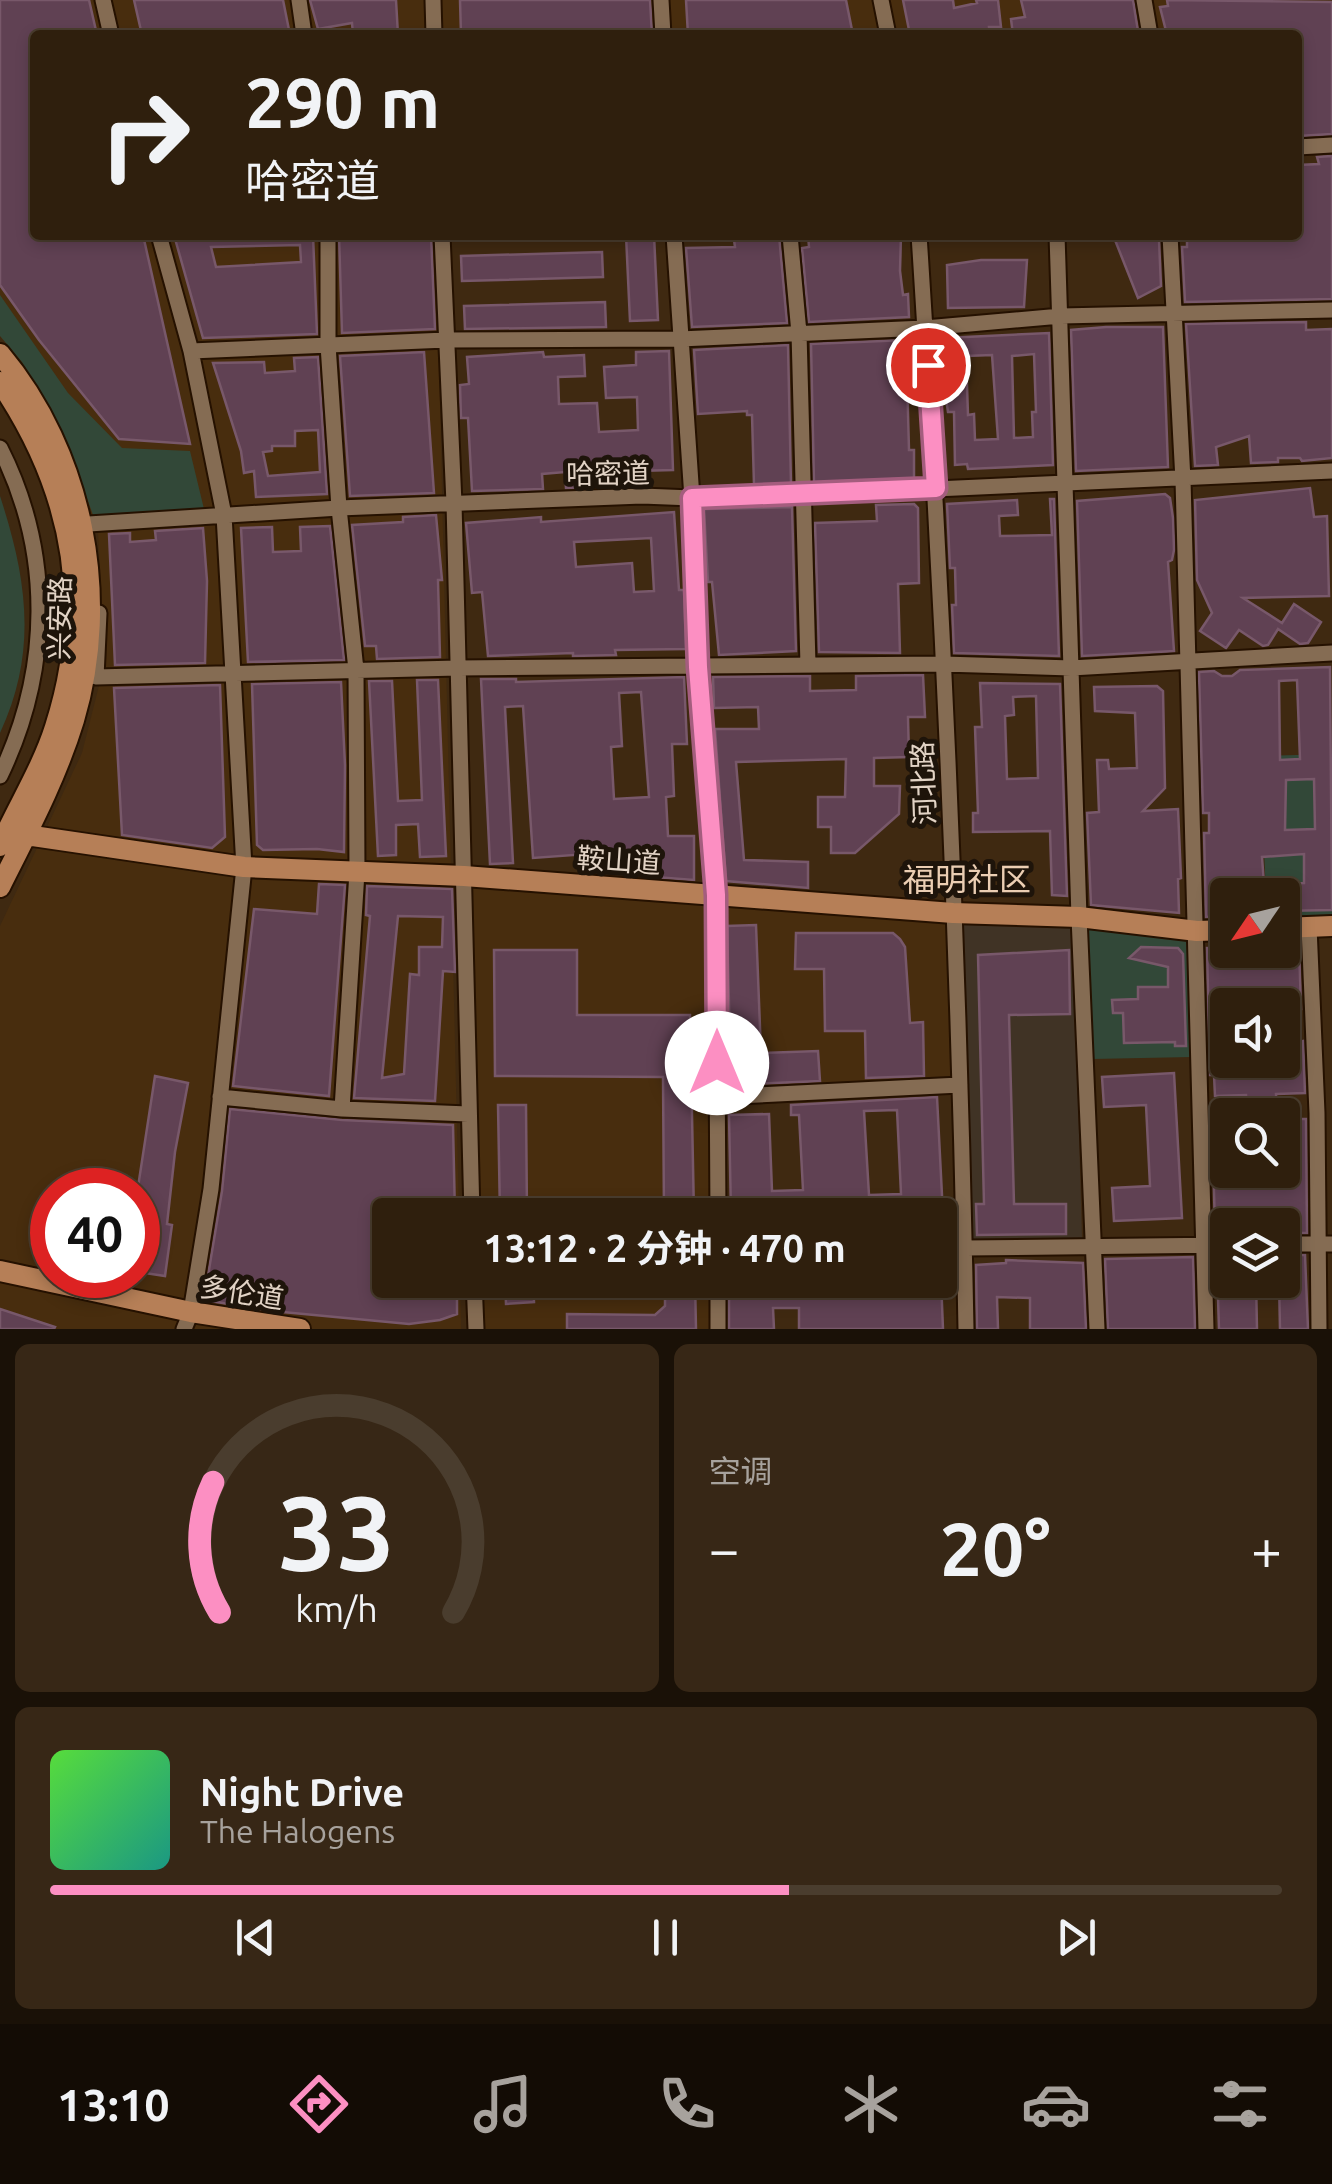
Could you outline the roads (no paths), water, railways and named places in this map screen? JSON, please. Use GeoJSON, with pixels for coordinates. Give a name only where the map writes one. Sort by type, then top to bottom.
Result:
{"type":"FeatureCollection","features":[{"type":"Feature","properties":{"kind":"main road","name":"兴安路"},"geometry":{"type":"LineString","coordinates":[[0,354],[28,390],[52,438],[74,524],[76,629],[54,730],[11,837],[0,887]]}},
{"type":"Feature","properties":{"kind":"main road","name":"兴安路"},"geometry":{"type":"LineString","coordinates":[[0,382],[74,524]]}},
{"type":"Feature","properties":{"kind":"main road","name":"鞍山道"},"geometry":{"type":"LineString","coordinates":[[11,837],[244,867],[464,876],[953,913],[1079,916],[1210,930]]}},
{"type":"Feature","properties":{"kind":"main road"},"geometry":{"type":"LineString","coordinates":[[1300,928],[1332,926]]}},
{"type":"Feature","properties":{"kind":"main road","name":"多伦道"},"geometry":{"type":"LineString","coordinates":[[0,1272],[187,1320],[300,1329]]}},
{"type":"Feature","properties":{"kind":"street"},"geometry":{"type":"LineString","coordinates":[[102,0],[110,30]]}},
{"type":"Feature","properties":{"kind":"street"},"geometry":{"type":"LineString","coordinates":[[299,0],[303,30]]}},
{"type":"Feature","properties":{"kind":"street"},"geometry":{"type":"LineString","coordinates":[[432,0],[434,30]]}},
{"type":"Feature","properties":{"kind":"street"},"geometry":{"type":"LineString","coordinates":[[661,0],[663,30]]}},
{"type":"Feature","properties":{"kind":"street"},"geometry":{"type":"LineString","coordinates":[[881,0],[887,30]]}},
{"type":"Feature","properties":{"kind":"street"},"geometry":{"type":"LineString","coordinates":[[1144,0],[1149,30]]}},
{"type":"Feature","properties":{"kind":"street"},"geometry":{"type":"LineString","coordinates":[[1302,147],[1332,146]]}},
{"type":"Feature","properties":{"kind":"street"},"geometry":{"type":"LineString","coordinates":[[160,240],[192,352],[224,516],[244,867],[210,1189],[187,1320]]}},
{"type":"Feature","properties":{"kind":"street"},"geometry":{"type":"LineString","coordinates":[[328,240],[328,346],[356,670],[356,872],[342,1109]]}},
{"type":"Feature","properties":{"kind":"street"},"geometry":{"type":"LineString","coordinates":[[442,240],[454,503],[471,1198]]}},
{"type":"Feature","properties":{"kind":"street"},"geometry":{"type":"LineString","coordinates":[[674,240],[692,498],[698,667],[716,895],[718,1198]]}},
{"type":"Feature","properties":{"kind":"street"},"geometry":{"type":"LineString","coordinates":[[790,240],[798,333],[808,665]]}},
{"type":"Feature","properties":{"kind":"street","name":"河北路"},"geometry":{"type":"LineString","coordinates":[[919,240],[936,488],[966,1329]]}},
{"type":"Feature","properties":{"kind":"street"},"geometry":{"type":"LineString","coordinates":[[1057,240],[1096,1329]]}},
{"type":"Feature","properties":{"kind":"street"},"geometry":{"type":"LineString","coordinates":[[1170,240],[1183,480],[1206,1329]]}},
{"type":"Feature","properties":{"kind":"street"},"geometry":{"type":"LineString","coordinates":[[192,352],[446,340],[680,339],[925,328],[1061,316],[1332,310]]}},
{"type":"Feature","properties":{"kind":"street"},"geometry":{"type":"LineString","coordinates":[[0,448],[22,497],[33,536],[41,619],[31,687],[0,776]]}},
{"type":"Feature","properties":{"kind":"street","name":"哈密道"},"geometry":{"type":"LineString","coordinates":[[74,524],[454,503],[803,495],[1332,471]]}},
{"type":"Feature","properties":{"kind":"street"},"geometry":{"type":"LineString","coordinates":[[74,524],[97,566],[96,678],[458,668],[943,664],[1071,668],[1332,652]]}},
{"type":"Feature","properties":{"kind":"street"},"geometry":{"type":"LineString","coordinates":[[1309,928],[1324,1113],[1325,1244],[1319,1329]]}},
{"type":"Feature","properties":{"kind":"street"},"geometry":{"type":"LineString","coordinates":[[717,1096],[960,1084]]}},
{"type":"Feature","properties":{"kind":"street"},"geometry":{"type":"LineString","coordinates":[[220,1097],[342,1109],[468,1114]]}},
{"type":"Feature","properties":{"kind":"street"},"geometry":{"type":"LineString","coordinates":[[964,1248],[1210,1246]]}},
{"type":"Feature","properties":{"kind":"street"},"geometry":{"type":"LineString","coordinates":[[475,1298],[476,1329]]}},
{"type":"Feature","properties":{"kind":"street"},"geometry":{"type":"LineString","coordinates":[[718,1298],[718,1329]]}},
{"type":"Feature","properties":{"kind":"district","name":"福明社区"},"geometry":{"type":"Point","coordinates":[967,879]}}]}
